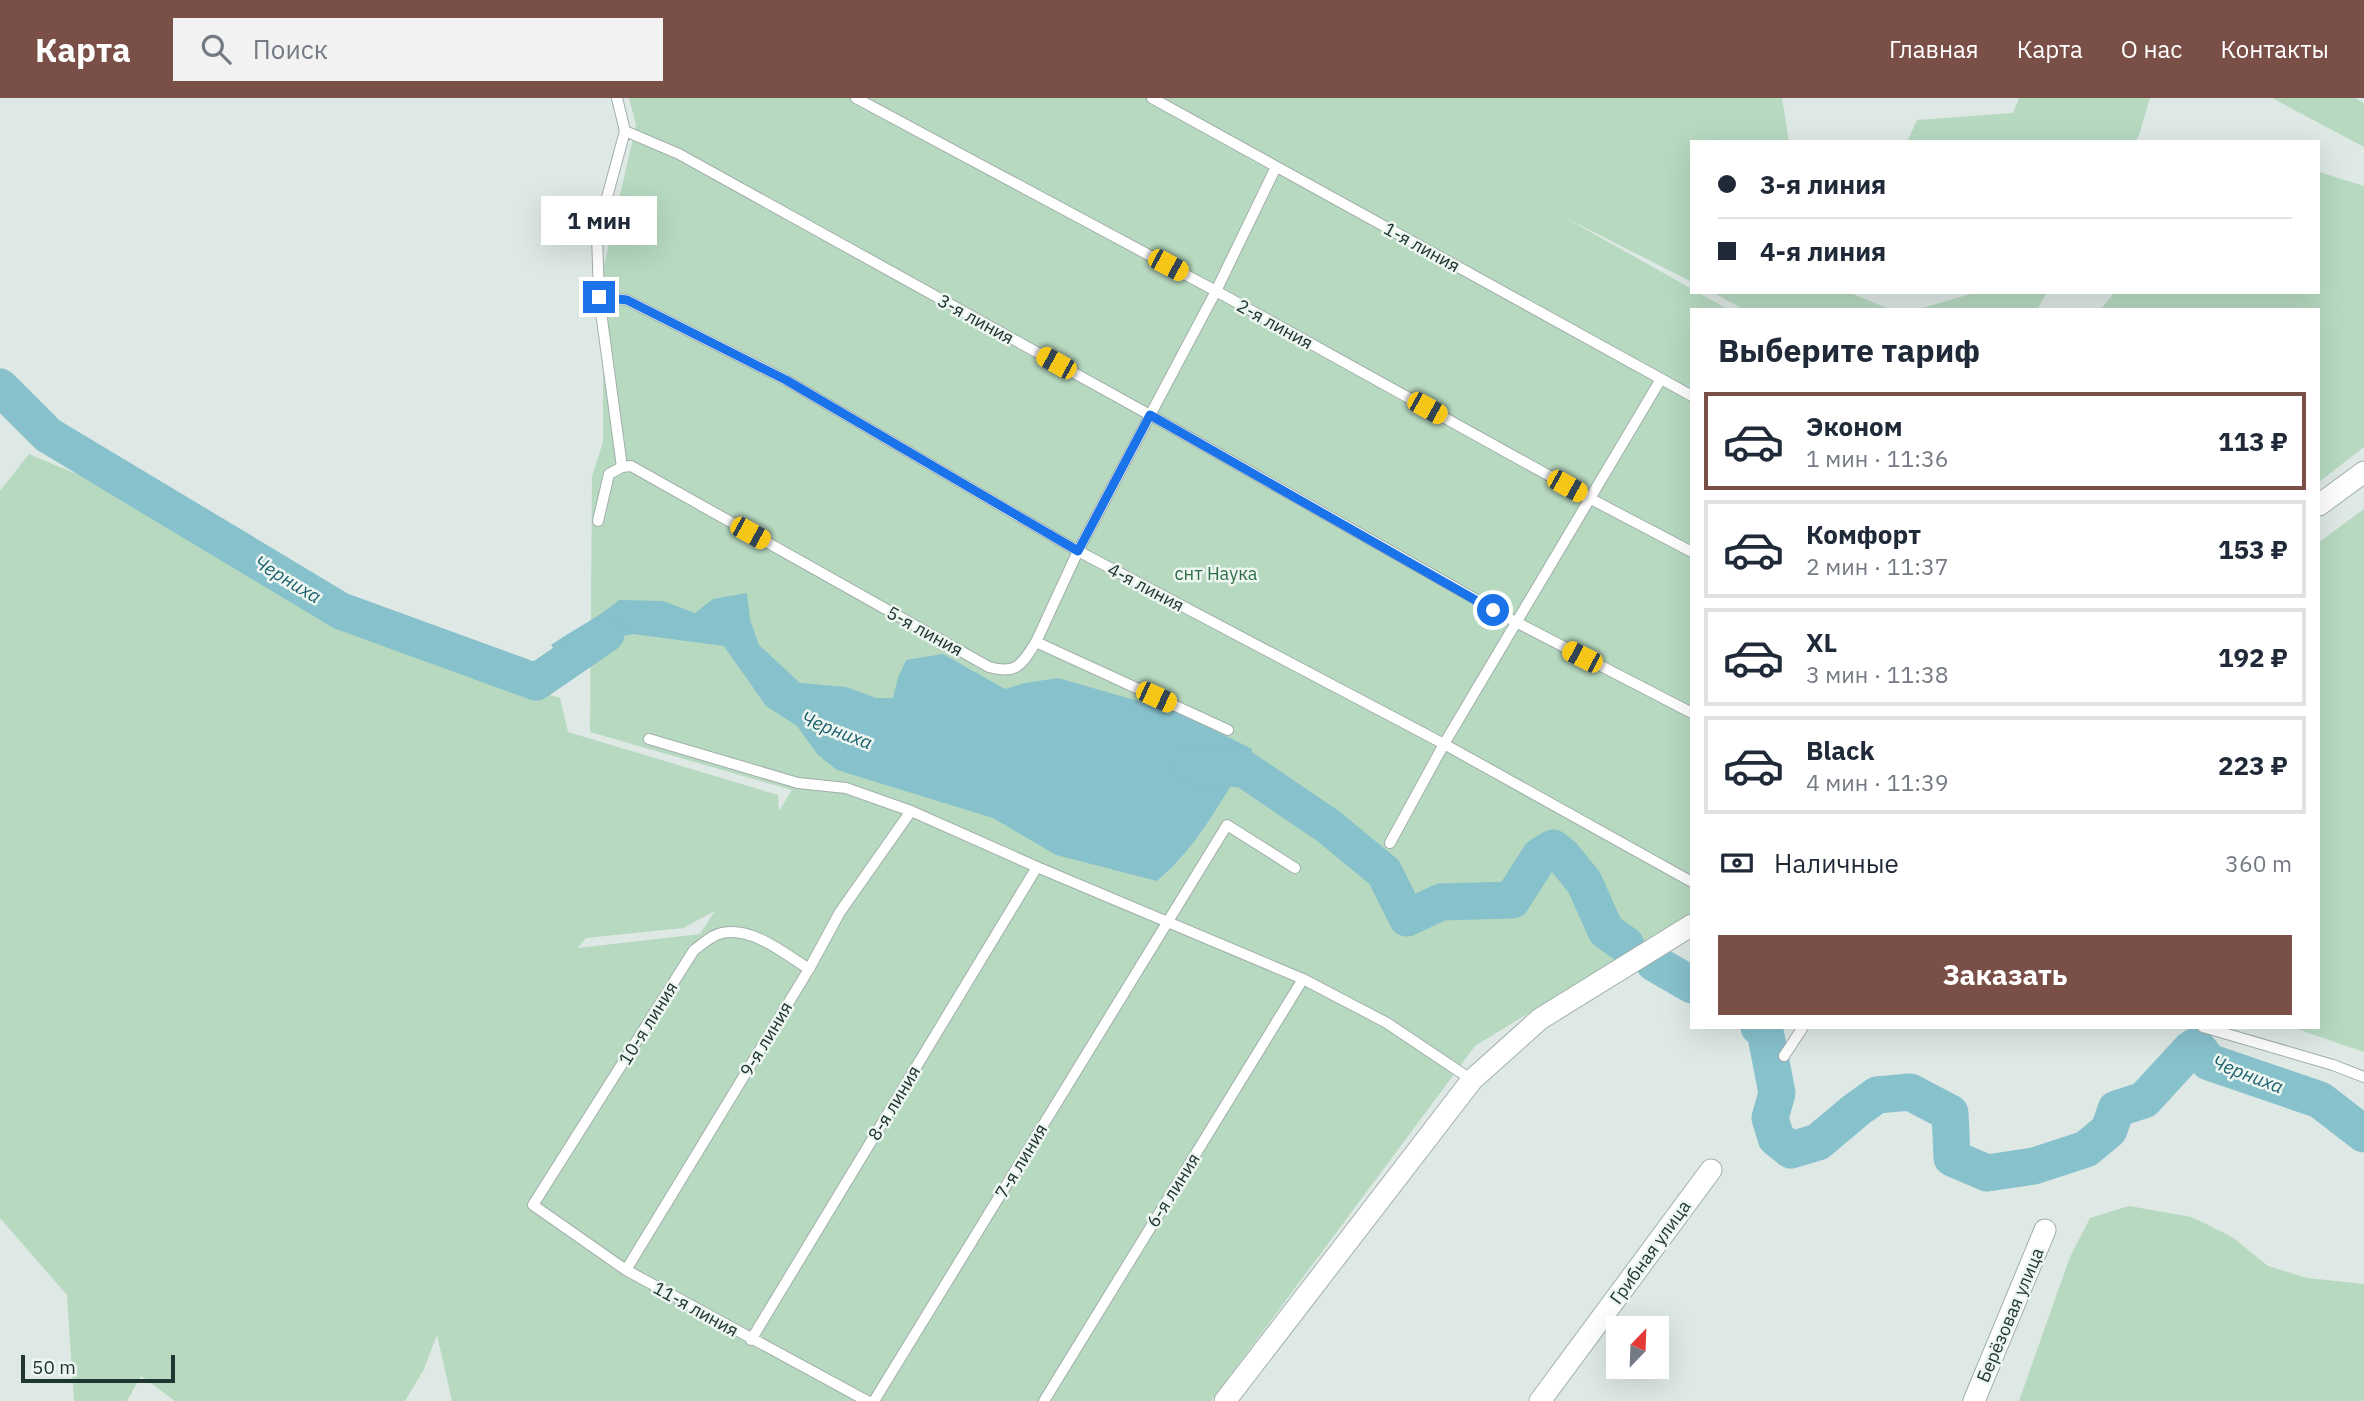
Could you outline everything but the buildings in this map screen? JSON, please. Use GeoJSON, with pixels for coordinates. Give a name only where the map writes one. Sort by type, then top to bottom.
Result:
{"type":"FeatureCollection","features":[{"type":"Feature","properties":{"kind":"street"},"geometry":{"type":"LineString","coordinates":[[2320,504],[2364,472]]}},
{"type":"Feature","properties":{"kind":"street"},"geometry":{"type":"LineString","coordinates":[[1225,1401],[1472,1080],[1540,1019],[1690,926]]}},
{"type":"Feature","properties":{"kind":"street","name":"Грибная улица"},"geometry":{"type":"LineString","coordinates":[[1540,1401],[1711,1170]]}},
{"type":"Feature","properties":{"kind":"street","name":"Берёзовая улица"},"geometry":{"type":"LineString","coordinates":[[1974,1401],[2045,1230]]}},
{"type":"Feature","properties":{"kind":"lane"},"geometry":{"type":"LineString","coordinates":[[598,521],[609,474],[622,467],[599,297],[597,234],[625,131],[617,98]]}},
{"type":"Feature","properties":{"kind":"lane","name":"2-я линия"},"geometry":{"type":"LineString","coordinates":[[856,98],[1216,291],[1690,551]]}},
{"type":"Feature","properties":{"kind":"lane","name":"1-я линия"},"geometry":{"type":"LineString","coordinates":[[1152,98],[1690,395]]}},
{"type":"Feature","properties":{"kind":"lane","name":"3-я линия"},"geometry":{"type":"LineString","coordinates":[[625,131],[679,154],[1516,622],[1690,712]]}},
{"type":"Feature","properties":{"kind":"lane"},"geometry":{"type":"LineString","coordinates":[[1228,730],[1036,642],[1078,551],[1216,291],[1276,167]]}},
{"type":"Feature","properties":{"kind":"lane","name":"4-я линия"},"geometry":{"type":"LineString","coordinates":[[599,297],[627,300],[786,380],[1078,551],[1444,744],[1690,881]]}},
{"type":"Feature","properties":{"kind":"lane"},"geometry":{"type":"LineString","coordinates":[[1390,843],[1444,744],[1661,379]]}},
{"type":"Feature","properties":{"kind":"lane","name":"5-я линия"},"geometry":{"type":"LineString","coordinates":[[622,467],[631,466],[989,667],[1001,670],[1016,667],[1024,661],[1036,642]]}},
{"type":"Feature","properties":{"kind":"lane"},"geometry":{"type":"LineString","coordinates":[[649,739],[798,783],[846,788],[911,811],[1303,979],[1387,1023],[1472,1080]]}},
{"type":"Feature","properties":{"kind":"lane","name":"9-я линия"},"geometry":{"type":"LineString","coordinates":[[626,1270],[840,912],[911,811]]}},
{"type":"Feature","properties":{"kind":"lane","name":"7-я линия"},"geometry":{"type":"LineString","coordinates":[[874,1401],[1227,825],[1295,868]]}},
{"type":"Feature","properties":{"kind":"lane","name":"8-я линия"},"geometry":{"type":"LineString","coordinates":[[751,1340],[1037,867]]}},
{"type":"Feature","properties":{"kind":"lane","name":"10-я линия"},"geometry":{"type":"LineString","coordinates":[[533,1205],[694,950],[713,936],[724,932],[743,933],[808,969]]}},
{"type":"Feature","properties":{"kind":"lane","name":"6-я линия"},"geometry":{"type":"LineString","coordinates":[[1044,1401],[1303,979]]}},
{"type":"Feature","properties":{"kind":"lane"},"geometry":{"type":"LineString","coordinates":[[1784,1056],[1802,1029]]}},
{"type":"Feature","properties":{"kind":"lane"},"geometry":{"type":"LineString","coordinates":[[2210,1029],[2333,1065],[2364,1077]]}},
{"type":"Feature","properties":{"kind":"lane","name":"11-я линия"},"geometry":{"type":"LineString","coordinates":[[533,1205],[626,1270],[867,1401]]}},
{"type":"Feature","properties":{"kind":"green space","name":"снт Наука"},"geometry":{"type":"Polygon","coordinates":[[[629,98],[1782,98],[1789,140],[1690,140],[1690,281],[1562,216],[1690,288],[1690,294],[1701,294],[1725,308],[1690,308],[1690,914],[1475,1046],[1211,1401],[452,1401],[437,1335],[423,1371],[405,1401],[175,1401],[141,1376],[127,1401],[74,1401],[67,1295],[0,1218],[0,491],[29,454],[129,496],[365,637],[560,698],[568,732],[778,795],[779,811],[792,790],[590,732],[592,476],[603,442],[603,270],[636,125],[629,98]],[[715,911],[683,928],[586,938],[578,948],[700,934],[715,911]]]}},
{"type":"Feature","properties":{"kind":"green space"},"geometry":{"type":"Polygon","coordinates":[[[2019,98],[2150,98],[2136,140],[1908,140],[1917,120],[2013,113],[2019,98]]]}},
{"type":"Feature","properties":{"kind":"green space"},"geometry":{"type":"Polygon","coordinates":[[[2272,98],[2355,98],[2364,103],[2364,147],[2272,98]]]}},
{"type":"Feature","properties":{"kind":"green space"},"geometry":{"type":"Polygon","coordinates":[[[2320,172],[2364,186],[2364,447],[2320,481],[2320,308],[2102,308],[2113,294],[2320,294],[2320,172]]]}},
{"type":"Feature","properties":{"kind":"green space"},"geometry":{"type":"Polygon","coordinates":[[[1716,294],[1853,294],[1887,308],[1741,308],[1716,294]]]}},
{"type":"Feature","properties":{"kind":"green space"},"geometry":{"type":"Polygon","coordinates":[[[1971,294],[2046,294],[2038,308],[1922,308],[1971,294]]]}},
{"type":"Feature","properties":{"kind":"green space"},"geometry":{"type":"Polygon","coordinates":[[[2364,509],[2364,1052],[2297,1029],[2320,1029],[2320,541],[2364,509]]]}},
{"type":"Feature","properties":{"kind":"green space"},"geometry":{"type":"Polygon","coordinates":[[[2129,1206],[2191,1217],[2232,1237],[2268,1266],[2307,1278],[2364,1284],[2364,1401],[2019,1401],[2070,1257],[2090,1218],[2129,1206]]]}},
{"type":"Feature","properties":{"kind":"water"},"geometry":{"type":"Polygon","coordinates":[[[747,593],[750,620],[759,645],[800,683],[846,687],[876,698],[893,698],[906,660],[943,654],[1005,689],[1058,678],[1180,713],[1252,749],[1200,834],[1157,881],[1056,855],[993,818],[837,770],[818,755],[797,726],[766,706],[724,646],[633,634],[617,637],[564,662],[551,645],[619,600],[663,601],[695,613],[713,599],[747,593]]]}},
{"type":"Feature","properties":{"kind":"waterway","name":"Черниха"},"geometry":{"type":"LineString","coordinates":[[0,387],[48,435],[341,611],[536,682],[606,634]]}},
{"type":"Feature","properties":{"kind":"waterway","name":"Черниха"},"geometry":{"type":"LineString","coordinates":[[1193,766],[1244,769],[1328,826],[1384,872],[1407,918],[1441,902],[1512,900],[1540,856],[1553,848],[1584,882],[1606,931],[1626,945]]}},
{"type":"Feature","properties":{"kind":"waterway","name":"Черниха"},"geometry":{"type":"LineString","coordinates":[[1654,963],[1690,984]]}},
{"type":"Feature","properties":{"kind":"waterway","name":"Черниха"},"geometry":{"type":"LineString","coordinates":[[1762,1029],[1765,1031],[1777,1093],[1770,1118],[1776,1138],[1791,1150],[1818,1142],[1877,1095],[1910,1092],[1950,1113],[1952,1158],[1987,1173],[2034,1166],[2086,1149],[2109,1130],[2116,1109],[2144,1100],[2196,1046],[2209,1062],[2320,1100],[2364,1134]]}},
{"type":"Feature","properties":{"kind":"route"},"geometry":{"type":"LineString","coordinates":[[599,297],[627,300],[786,380],[1078,551],[1150,415],[1493,610]]}}]}
